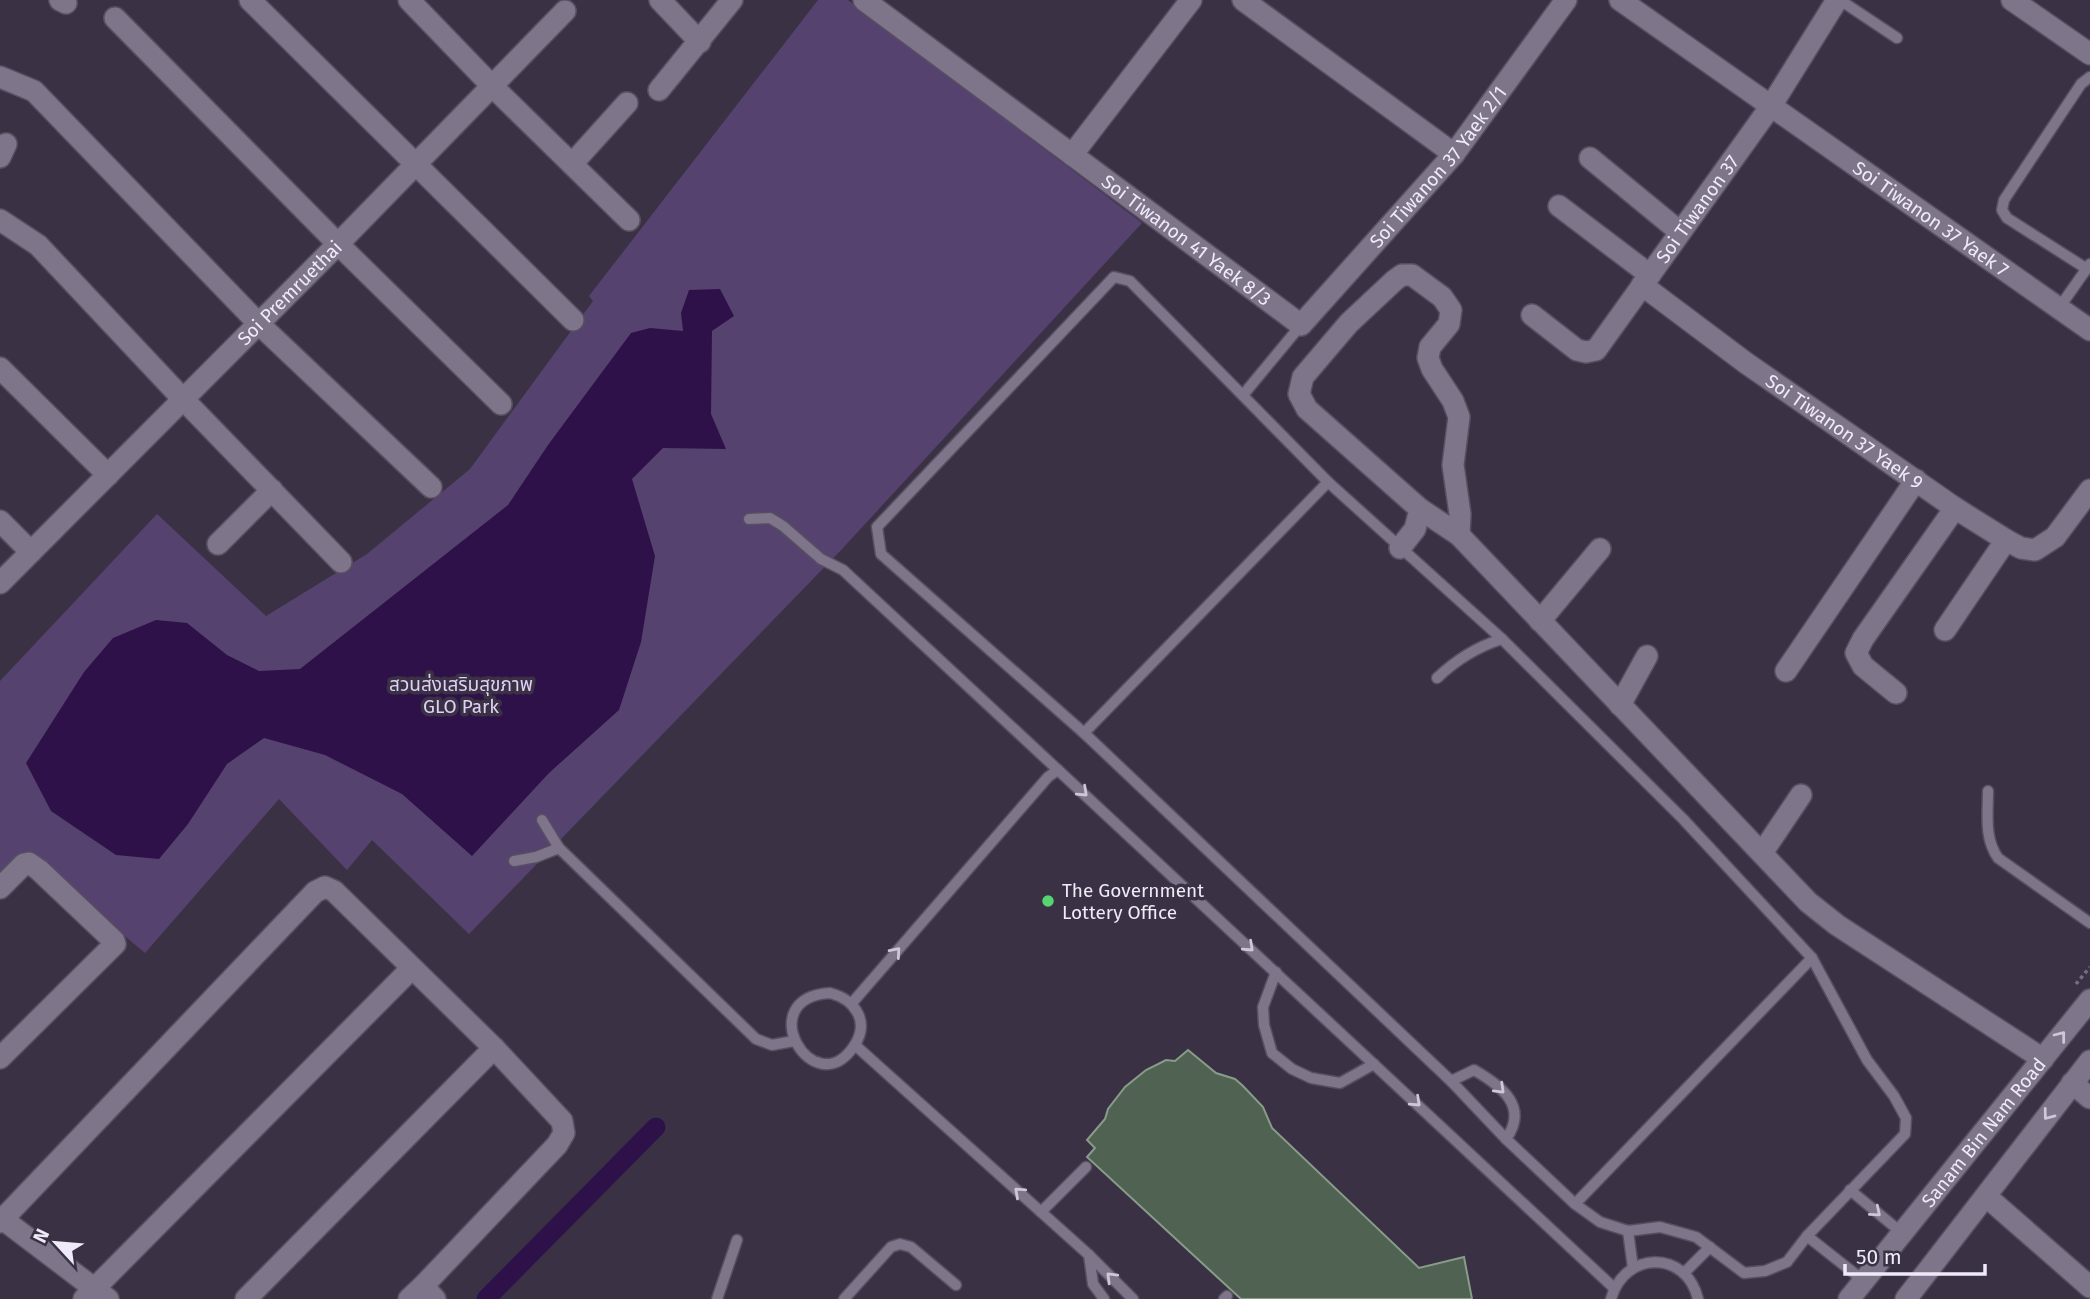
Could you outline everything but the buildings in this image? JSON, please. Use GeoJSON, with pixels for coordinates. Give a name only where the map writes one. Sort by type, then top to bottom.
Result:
{"type":"FeatureCollection","features":[{"type":"Feature","properties":{"kind":"street"},"geometry":{"type":"LineString","coordinates":[[250,0],[573,320]]}},
{"type":"Feature","properties":{"kind":"street"},"geometry":{"type":"LineString","coordinates":[[660,0],[699,42]]}},
{"type":"Feature","properties":{"kind":"street"},"geometry":{"type":"LineString","coordinates":[[659,89],[732,0]]}},
{"type":"Feature","properties":{"kind":"street","name":"Soi Tiwanon 41 Yaek 8/3"},"geometry":{"type":"LineString","coordinates":[[864,0],[1301,325]]}},
{"type":"Feature","properties":{"kind":"street"},"geometry":{"type":"LineString","coordinates":[[1072,155],[1191,0]]}},
{"type":"Feature","properties":{"kind":"street"},"geometry":{"type":"LineString","coordinates":[[1243,0],[1454,154]]}},
{"type":"Feature","properties":{"kind":"street","name":"Soi Tiwanon 37 Yaek 2/1"},"geometry":{"type":"LineString","coordinates":[[1301,325],[1454,154],[1566,0]]}},
{"type":"Feature","properties":{"kind":"street","name":"Soi Tiwanon 37 Yaek 7"},"geometry":{"type":"LineString","coordinates":[[1620,0],[2090,330]]}},
{"type":"Feature","properties":{"kind":"street","name":"Soi Tiwanon 37"},"geometry":{"type":"LineString","coordinates":[[1532,315],[1577,350],[1596,350],[1771,106],[1838,0]]}},
{"type":"Feature","properties":{"kind":"street"},"geometry":{"type":"LineString","coordinates":[[2012,0],[2090,54]]}},
{"type":"Feature","properties":{"kind":"street"},"geometry":{"type":"LineString","coordinates":[[416,3],[492,86],[629,220]]}},
{"type":"Feature","properties":{"kind":"street","name":"Soi Premruethai"},"geometry":{"type":"LineString","coordinates":[[0,583],[338,244],[565,11]]}},
{"type":"Feature","properties":{"kind":"street"},"geometry":{"type":"LineString","coordinates":[[115,18],[338,244],[501,404]]}},
{"type":"Feature","properties":{"kind":"street"},"geometry":{"type":"LineString","coordinates":[[0,77],[34,91],[258,323],[431,487]]}},
{"type":"Feature","properties":{"kind":"street"},"geometry":{"type":"LineString","coordinates":[[572,164],[628,103]]}},
{"type":"Feature","properties":{"kind":"street"},"geometry":{"type":"LineString","coordinates":[[1590,158],[1680,232]]}},
{"type":"Feature","properties":{"kind":"street","name":"Soi Tiwanon 37 Yaek 9"},"geometry":{"type":"LineString","coordinates":[[1559,206],[1746,363],[1955,508],[2006,540],[2021,548],[2035,550],[2055,537],[2090,490]]}},
{"type":"Feature","properties":{"kind":"street"},"geometry":{"type":"LineString","coordinates":[[0,220],[38,245],[341,562]]}},
{"type":"Feature","properties":{"kind":"street"},"geometry":{"type":"LineString","coordinates":[[1459,535],[1460,514],[1454,465],[1459,417],[1453,401],[1428,358],[1430,347],[1449,324],[1451,310],[1442,297],[1412,275],[1402,275],[1349,323],[1303,377],[1299,394],[1307,409],[1420,509],[1459,535],[1808,902],[1837,925],[2043,1059],[2090,1098]]}},
{"type":"Feature","properties":{"kind":"street"},"geometry":{"type":"LineString","coordinates":[[0,368],[108,475]]}},
{"type":"Feature","properties":{"kind":"street"},"geometry":{"type":"LineString","coordinates":[[1786,671],[1916,481]]}},
{"type":"Feature","properties":{"kind":"street"},"geometry":{"type":"LineString","coordinates":[[218,544],[272,490]]}},
{"type":"Feature","properties":{"kind":"street"},"geometry":{"type":"LineString","coordinates":[[1896,693],[1863,666],[1856,653],[1863,639],[1955,508]]}},
{"type":"Feature","properties":{"kind":"street"},"geometry":{"type":"LineString","coordinates":[[1400,548],[1415,529],[1420,509]]}},
{"type":"Feature","properties":{"kind":"street"},"geometry":{"type":"LineString","coordinates":[[0,521],[31,552]]}},
{"type":"Feature","properties":{"kind":"street"},"geometry":{"type":"LineString","coordinates":[[1945,630],[2006,540]]}},
{"type":"Feature","properties":{"kind":"street"},"geometry":{"type":"LineString","coordinates":[[1540,621],[1600,549]]}},
{"type":"Feature","properties":{"kind":"street"},"geometry":{"type":"LineString","coordinates":[[1620,705],[1647,656]]}},
{"type":"Feature","properties":{"kind":"street"},"geometry":{"type":"LineString","coordinates":[[1762,853],[1801,795]]}},
{"type":"Feature","properties":{"kind":"street"},"geometry":{"type":"LineString","coordinates":[[0,888],[24,864],[29,863],[115,944],[0,1058]]}},
{"type":"Feature","properties":{"kind":"street"},"geometry":{"type":"LineString","coordinates":[[411,969],[95,1296],[1,1219],[315,892],[325,887],[334,891],[494,1048],[562,1121],[564,1133],[557,1146],[422,1295]]}},
{"type":"Feature","properties":{"kind":"street","name":"Sanam Bin Nam Road"},"geometry":{"type":"LineString","coordinates":[[1849,1299],[2043,1059],[2082,993]]}},
{"type":"Feature","properties":{"kind":"street"},"geometry":{"type":"LineString","coordinates":[[246,1299],[494,1048]]}},
{"type":"Feature","properties":{"kind":"street","name":"Sanam Bin Nam Road"},"geometry":{"type":"LineString","coordinates":[[1906,1299],[2090,1061]]}},
{"type":"Feature","properties":{"kind":"street"},"geometry":{"type":"LineString","coordinates":[[1987,1197],[2090,1287]]}},
{"type":"Feature","properties":{"kind":"lane"},"geometry":{"type":"LineString","coordinates":[[1838,0],[1897,38]]}},
{"type":"Feature","properties":{"kind":"lane"},"geometry":{"type":"LineString","coordinates":[[2059,308],[2088,266],[2007,218],[2002,210],[2011,188],[2081,84],[2090,77]]}},
{"type":"Feature","properties":{"kind":"lane"},"geometry":{"type":"LineString","coordinates":[[1114,277],[1130,281],[1242,395],[1328,482],[1502,639],[1683,819],[1812,958],[1867,1060],[1894,1096],[1906,1118],[1905,1134],[1807,1236],[1787,1262],[1765,1271],[1744,1273],[1696,1237],[1660,1227],[1628,1231],[1600,1222],[1575,1204],[1506,1139],[1451,1081],[1084,733],[881,554],[877,527],[1114,277]]}},
{"type":"Feature","properties":{"kind":"lane"},"geometry":{"type":"LineString","coordinates":[[1242,395],[1301,325]]}},
{"type":"Feature","properties":{"kind":"lane"},"geometry":{"type":"LineString","coordinates":[[1084,733],[1328,482]]}},
{"type":"Feature","properties":{"kind":"lane"},"geometry":{"type":"LineString","coordinates":[[749,519],[770,518],[821,559],[843,570],[1374,1064],[1613,1293],[1622,1276],[1633,1268],[1646,1262],[1659,1262],[1672,1265],[1684,1273],[1693,1283],[1698,1299]]}},
{"type":"Feature","properties":{"kind":"lane"},"geometry":{"type":"LineString","coordinates":[[1437,678],[1464,655],[1482,645],[1502,639]]}},
{"type":"Feature","properties":{"kind":"lane"},"geometry":{"type":"LineString","coordinates":[[852,1003],[1048,777],[1058,770]]}},
{"type":"Feature","properties":{"kind":"lane"},"geometry":{"type":"LineString","coordinates":[[1988,791],[1990,848],[1998,858],[2090,923]]}},
{"type":"Feature","properties":{"kind":"lane"},"geometry":{"type":"LineString","coordinates":[[542,820],[559,848],[756,1039],[772,1045],[794,1041]]}},
{"type":"Feature","properties":{"kind":"lane"},"geometry":{"type":"LineString","coordinates":[[514,860],[536,857],[559,848]]}},
{"type":"Feature","properties":{"kind":"lane"},"geometry":{"type":"LineString","coordinates":[[1575,1204],[1812,958]]}},
{"type":"Feature","properties":{"kind":"lane"},"geometry":{"type":"LineString","coordinates":[[1276,972],[1264,1007],[1264,1025],[1272,1053],[1292,1069],[1311,1078],[1340,1083],[1374,1064]]}},
{"type":"Feature","properties":{"kind":"lane"},"geometry":{"type":"LineString","coordinates":[[818,994],[842,996],[852,1003],[859,1013],[862,1025],[860,1037],[848,1056],[838,1061],[817,1062],[799,1050],[794,1041],[793,1018],[798,1007],[818,994]]}},
{"type":"Feature","properties":{"kind":"lane"},"geometry":{"type":"LineString","coordinates":[[855,1045],[1089,1255],[1133,1299]]}},
{"type":"Feature","properties":{"kind":"lane"},"geometry":{"type":"LineString","coordinates":[[1451,1081],[1474,1070],[1488,1078],[1510,1099],[1516,1114],[1514,1127],[1506,1139]]}},
{"type":"Feature","properties":{"kind":"lane"},"geometry":{"type":"LineString","coordinates":[[1041,1212],[1086,1167]]}},
{"type":"Feature","properties":{"kind":"lane"},"geometry":{"type":"LineString","coordinates":[[1850,1190],[1902,1233]]}},
{"type":"Feature","properties":{"kind":"lane"},"geometry":{"type":"LineString","coordinates":[[1628,1231],[1633,1268]]}},
{"type":"Feature","properties":{"kind":"lane"},"geometry":{"type":"LineString","coordinates":[[1807,1236],[1864,1281]]}},
{"type":"Feature","properties":{"kind":"lane"},"geometry":{"type":"LineString","coordinates":[[717,1299],[737,1240]]}},
{"type":"Feature","properties":{"kind":"lane"},"geometry":{"type":"LineString","coordinates":[[844,1299],[891,1247],[900,1244],[911,1247],[957,1285]]}},
{"type":"Feature","properties":{"kind":"lane"},"geometry":{"type":"LineString","coordinates":[[1684,1273],[1710,1247]]}},
{"type":"Feature","properties":{"kind":"lane"},"geometry":{"type":"LineString","coordinates":[[1089,1255],[1093,1284],[1104,1299]]}},
{"type":"Feature","properties":{"kind":"path"},"geometry":{"type":"LineString","coordinates":[[2082,993],[2090,967]]}},
{"type":"Feature","properties":{"kind":"green space","name":"สวนส่งเสริมสุขภาพ GLO Park"},"geometry":{"type":"Polygon","coordinates":[[[818,0],[848,0],[1142,223],[843,548],[469,934],[372,840],[347,870],[279,799],[145,953],[31,858],[0,887],[0,681],[157,514],[266,616],[367,554],[470,469],[593,301],[589,296],[818,0]]]}},
{"type":"Feature","properties":{"kind":"shaded area"},"geometry":{"type":"Polygon","coordinates":[[[720,289],[734,316],[712,331],[711,414],[726,449],[663,448],[632,479],[655,556],[641,642],[619,710],[549,773],[472,856],[402,794],[325,755],[264,738],[227,764],[188,824],[159,859],[116,855],[51,811],[26,763],[84,672],[113,638],[156,620],[187,623],[227,655],[259,671],[300,669],[508,505],[548,445],[631,333],[650,328],[683,331],[681,313],[689,290],[720,289]]]}},
{"type":"Feature","properties":{"kind":"waterway"},"geometry":{"type":"LineString","coordinates":[[486,1299],[656,1127]]}},
{"type":"Feature","properties":{"kind":"place","name":"The Government Lottery Office"},"geometry":{"type":"Point","coordinates":[1048,901]}}]}
